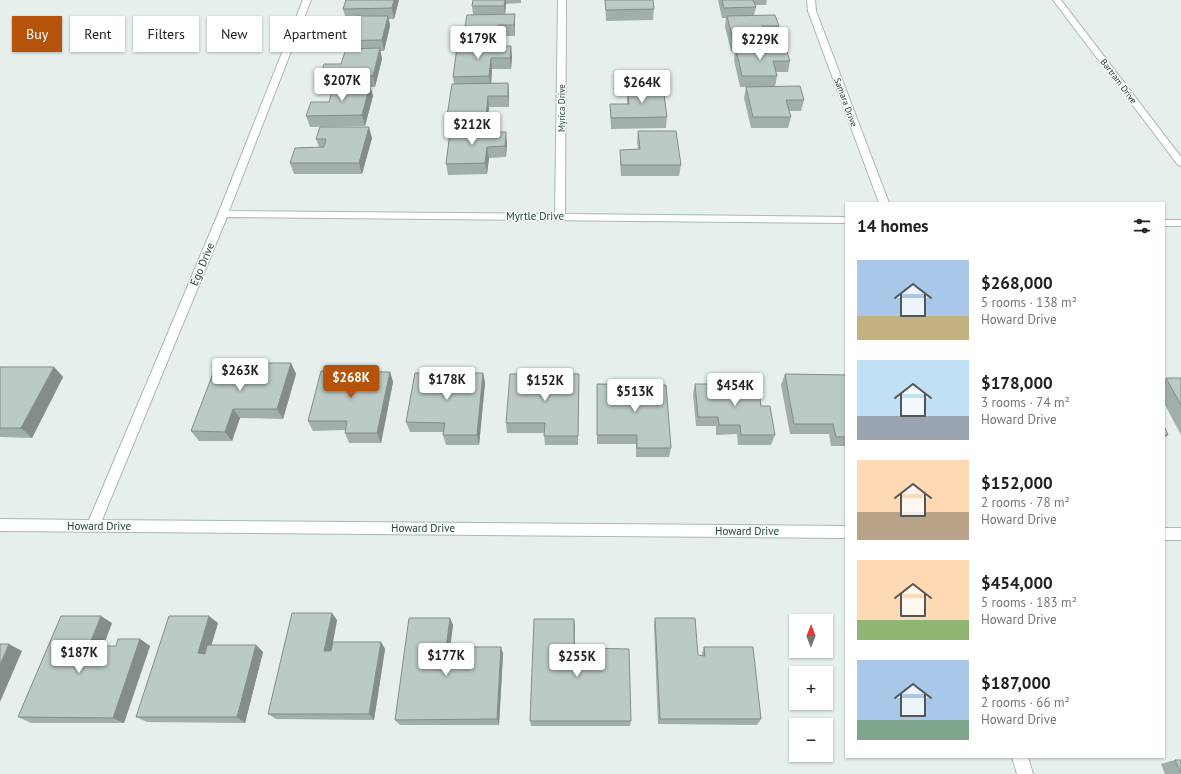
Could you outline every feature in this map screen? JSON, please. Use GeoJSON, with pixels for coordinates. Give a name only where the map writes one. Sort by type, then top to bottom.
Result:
{"type":"FeatureCollection","features":[{"type":"Feature","properties":{"kind":"street","name":"Ego Drive"},"geometry":{"type":"LineString","coordinates":[[92,526],[223,214],[307,0]]}},
{"type":"Feature","properties":{"kind":"street","name":"Myrica Drive"},"geometry":{"type":"LineString","coordinates":[[560,216],[562,0]]}},
{"type":"Feature","properties":{"kind":"street","name":"Samara Drive"},"geometry":{"type":"LineString","coordinates":[[811,0],[812,11],[884,202]]}},
{"type":"Feature","properties":{"kind":"street","name":"Bartram Drive"},"geometry":{"type":"LineString","coordinates":[[1057,0],[1181,163]]}},
{"type":"Feature","properties":{"kind":"street","name":"Myrtle Drive"},"geometry":{"type":"LineString","coordinates":[[223,214],[560,216],[845,220]]}},
{"type":"Feature","properties":{"kind":"street"},"geometry":{"type":"LineString","coordinates":[[1165,223],[1181,223]]}},
{"type":"Feature","properties":{"kind":"street","name":"Howard Drive"},"geometry":{"type":"LineString","coordinates":[[0,525],[845,532]]}},
{"type":"Feature","properties":{"kind":"street"},"geometry":{"type":"LineString","coordinates":[[1165,534],[1181,534]]}},
{"type":"Feature","properties":{"kind":"street"},"geometry":{"type":"LineString","coordinates":[[1020,758],[1025,774]]}},
{"type":"Feature","properties":{"kind":"building"},"geometry":{"type":"Polygon","coordinates":[[[346,0],[394,0],[392,8],[343,9],[346,0]]]}},
{"type":"Feature","properties":{"kind":"building"},"geometry":{"type":"Polygon","coordinates":[[[473,0],[505,0],[504,6],[472,6],[473,0]]]}},
{"type":"Feature","properties":{"kind":"building"},"geometry":{"type":"Polygon","coordinates":[[[605,0],[653,0],[654,9],[606,10],[605,0]]]}},
{"type":"Feature","properties":{"kind":"building"},"geometry":{"type":"Polygon","coordinates":[[[722,0],[753,0],[756,7],[724,8],[722,0]]]}},
{"type":"Feature","properties":{"kind":"building"},"geometry":{"type":"Polygon","coordinates":[[[515,14],[514,25],[498,25],[497,39],[463,39],[467,15],[515,14]]]}},
{"type":"Feature","properties":{"kind":"building"},"geometry":{"type":"Polygon","coordinates":[[[775,15],[779,26],[762,26],[766,40],[733,40],[727,16],[775,15]]]}},
{"type":"Feature","properties":{"kind":"building"},"geometry":{"type":"Polygon","coordinates":[[[361,16],[388,16],[382,40],[361,40],[361,16]]]}},
{"type":"Feature","properties":{"kind":"building"},"geometry":{"type":"Polygon","coordinates":[[[511,46],[510,58],[491,58],[489,76],[453,77],[457,47],[511,46]]]}},
{"type":"Feature","properties":{"kind":"building"},"geometry":{"type":"Polygon","coordinates":[[[380,48],[373,76],[320,76],[324,64],[341,64],[345,52],[361,52],[361,49],[380,48]]]}},
{"type":"Feature","properties":{"kind":"building"},"geometry":{"type":"Polygon","coordinates":[[[736,49],[786,49],[790,61],[773,61],[777,76],[742,76],[736,49]]]}},
{"type":"Feature","properties":{"kind":"building"},"geometry":{"type":"Polygon","coordinates":[[[508,83],[508,96],[488,96],[486,116],[447,116],[452,84],[508,83]]]}},
{"type":"Feature","properties":{"kind":"building"},"geometry":{"type":"Polygon","coordinates":[[[334,85],[370,85],[362,115],[306,116],[311,102],[329,102],[334,85]]]}},
{"type":"Feature","properties":{"kind":"building"},"geometry":{"type":"Polygon","coordinates":[[[800,86],[804,100],[786,100],[791,117],[753,117],[746,87],[800,86]]]}},
{"type":"Feature","properties":{"kind":"building"},"geometry":{"type":"Polygon","coordinates":[[[627,87],[663,87],[667,117],[611,118],[610,104],[629,104],[627,87]]]}},
{"type":"Feature","properties":{"kind":"building"},"geometry":{"type":"Polygon","coordinates":[[[320,127],[369,127],[359,163],[290,163],[295,148],[324,147],[326,139],[316,139],[320,127]]]}},
{"type":"Feature","properties":{"kind":"building"},"geometry":{"type":"Polygon","coordinates":[[[638,131],[676,131],[681,165],[621,165],[620,150],[640,149],[638,131]]]}},
{"type":"Feature","properties":{"kind":"building"},"geometry":{"type":"Polygon","coordinates":[[[450,132],[506,132],[505,146],[487,147],[485,163],[446,164],[450,132]]]}},
{"type":"Feature","properties":{"kind":"building"},"geometry":{"type":"Polygon","coordinates":[[[217,363],[291,363],[277,409],[233,409],[225,432],[191,431],[217,363]]]}},
{"type":"Feature","properties":{"kind":"building"},"geometry":{"type":"Polygon","coordinates":[[[0,367],[54,367],[21,428],[0,428],[0,367]]]}},
{"type":"Feature","properties":{"kind":"building"},"geometry":{"type":"Polygon","coordinates":[[[321,371],[390,372],[377,433],[345,433],[347,421],[308,421],[321,371]]]}},
{"type":"Feature","properties":{"kind":"building"},"geometry":{"type":"Polygon","coordinates":[[[415,373],[483,373],[477,435],[443,435],[445,423],[406,422],[415,373]]]}},
{"type":"Feature","properties":{"kind":"building"},"geometry":{"type":"Polygon","coordinates":[[[510,374],[579,374],[578,436],[544,436],[545,423],[506,423],[510,374]]]}},
{"type":"Feature","properties":{"kind":"building"},"geometry":{"type":"Polygon","coordinates":[[[785,374],[845,375],[845,437],[836,437],[833,424],[794,424],[785,374]]]}},
{"type":"Feature","properties":{"kind":"building"},"geometry":{"type":"Polygon","coordinates":[[[1166,378],[1181,378],[1181,405],[1166,378]]]}},
{"type":"Feature","properties":{"kind":"building"},"geometry":{"type":"Polygon","coordinates":[[[597,384],[666,385],[671,448],[637,448],[637,435],[597,435],[597,384]]]}},
{"type":"Feature","properties":{"kind":"building"},"geometry":{"type":"Polygon","coordinates":[[[695,384],[758,384],[761,406],[770,406],[775,435],[741,435],[740,425],[719,425],[718,417],[698,417],[695,384]]]}},
{"type":"Feature","properties":{"kind":"building"},"geometry":{"type":"Polygon","coordinates":[[[1165,428],[1168,435],[1165,435],[1165,428]]]}},
{"type":"Feature","properties":{"kind":"building"},"geometry":{"type":"Polygon","coordinates":[[[292,613],[332,613],[324,651],[331,651],[333,642],[381,642],[369,714],[268,714],[292,613]]]}},
{"type":"Feature","properties":{"kind":"building"},"geometry":{"type":"Polygon","coordinates":[[[61,616],[101,616],[86,653],[93,653],[96,646],[116,646],[118,639],[140,639],[113,718],[18,717],[61,616]]]}},
{"type":"Feature","properties":{"kind":"building"},"geometry":{"type":"Polygon","coordinates":[[[169,616],[209,616],[198,653],[205,654],[207,645],[256,645],[237,717],[136,717],[169,616]]]}},
{"type":"Feature","properties":{"kind":"building"},"geometry":{"type":"Polygon","coordinates":[[[409,618],[450,618],[445,656],[452,655],[453,647],[501,647],[497,719],[395,720],[409,618]]]}},
{"type":"Feature","properties":{"kind":"building"},"geometry":{"type":"Polygon","coordinates":[[[655,618],[695,618],[698,655],[705,656],[704,647],[753,647],[761,719],[660,719],[655,618]]]}},
{"type":"Feature","properties":{"kind":"building"},"geometry":{"type":"Polygon","coordinates":[[[534,619],[574,619],[574,657],[580,657],[581,648],[629,649],[631,721],[530,721],[534,619]]]}},
{"type":"Feature","properties":{"kind":"building"},"geometry":{"type":"Polygon","coordinates":[[[0,644],[9,644],[0,665],[0,644]]]}},
{"type":"Feature","properties":{"kind":"building"},"geometry":{"type":"Polygon","coordinates":[[[1175,760],[1181,760],[1181,773],[1175,760]]]}}]}
